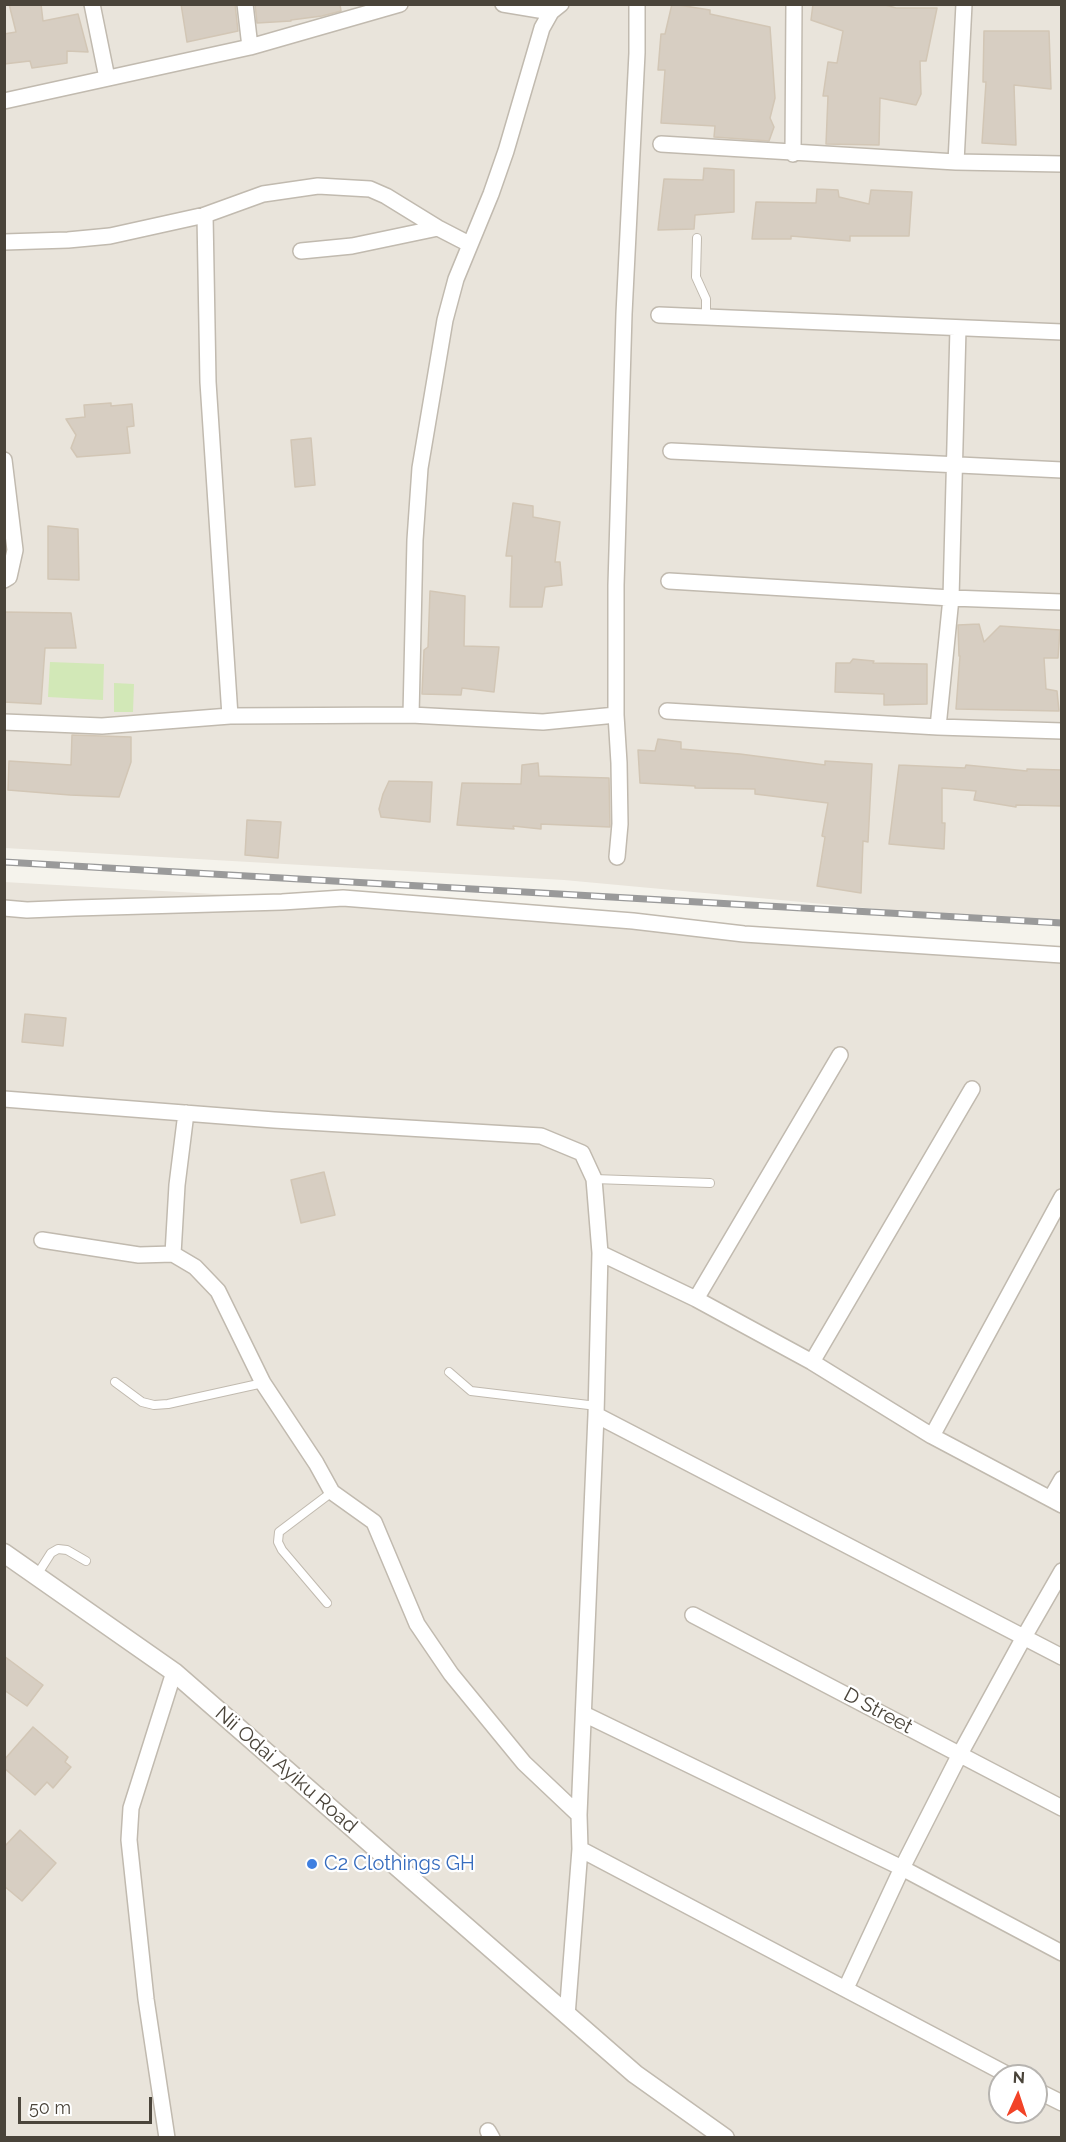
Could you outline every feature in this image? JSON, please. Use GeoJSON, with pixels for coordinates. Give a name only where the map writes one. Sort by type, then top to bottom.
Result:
{"type":"FeatureCollection","features":[{"type":"Feature","properties":{"kind":"street"},"geometry":{"type":"LineString","coordinates":[[92,4],[107,78]]}},
{"type":"Feature","properties":{"kind":"street"},"geometry":{"type":"LineString","coordinates":[[245,4],[250,47]]}},
{"type":"Feature","properties":{"kind":"street"},"geometry":{"type":"LineString","coordinates":[[4,101],[250,47],[400,4]]}},
{"type":"Feature","properties":{"kind":"street"},"geometry":{"type":"LineString","coordinates":[[503,4],[556,8]]}},
{"type":"Feature","properties":{"kind":"street"},"geometry":{"type":"LineString","coordinates":[[617,857],[620,794],[616,715],[620,458],[637,4]]}},
{"type":"Feature","properties":{"kind":"street"},"geometry":{"type":"LineString","coordinates":[[794,154],[795,4]]}},
{"type":"Feature","properties":{"kind":"street"},"geometry":{"type":"LineString","coordinates":[[956,162],[964,4]]}},
{"type":"Feature","properties":{"kind":"street"},"geometry":{"type":"LineString","coordinates":[[411,715],[415,540],[420,468],[444,320],[469,244],[491,194],[542,28],[556,8]]}},
{"type":"Feature","properties":{"kind":"street"},"geometry":{"type":"LineString","coordinates":[[662,144],[794,154],[956,162],[1062,164]]}},
{"type":"Feature","properties":{"kind":"street"},"geometry":{"type":"LineString","coordinates":[[4,242],[93,238],[205,215],[263,194],[318,186],[370,189],[378,192],[469,244]]}},
{"type":"Feature","properties":{"kind":"street"},"geometry":{"type":"LineString","coordinates":[[205,215],[208,382],[231,716]]}},
{"type":"Feature","properties":{"kind":"street"},"geometry":{"type":"LineString","coordinates":[[301,252],[352,246],[438,228]]}},
{"type":"Feature","properties":{"kind":"street"},"geometry":{"type":"LineString","coordinates":[[659,315],[1062,332]]}},
{"type":"Feature","properties":{"kind":"street"},"geometry":{"type":"LineString","coordinates":[[938,727],[951,598],[958,328]]}},
{"type":"Feature","properties":{"kind":"street"},"geometry":{"type":"LineString","coordinates":[[671,451],[1062,470]]}},
{"type":"Feature","properties":{"kind":"street"},"geometry":{"type":"LineString","coordinates":[[4,460],[15,550],[9,577],[4,580]]}},
{"type":"Feature","properties":{"kind":"street"},"geometry":{"type":"LineString","coordinates":[[669,581],[951,598],[1062,602]]}},
{"type":"Feature","properties":{"kind":"street"},"geometry":{"type":"LineString","coordinates":[[667,711],[938,727],[1062,731]]}},
{"type":"Feature","properties":{"kind":"street"},"geometry":{"type":"LineString","coordinates":[[4,722],[102,726],[231,716],[411,715],[543,722],[616,715]]}},
{"type":"Feature","properties":{"kind":"street"},"geometry":{"type":"LineString","coordinates":[[4,908],[282,902],[343,898],[621,920],[744,934],[1062,955]]}},
{"type":"Feature","properties":{"kind":"street"},"geometry":{"type":"LineString","coordinates":[[696,1299],[840,1054]]}},
{"type":"Feature","properties":{"kind":"street"},"geometry":{"type":"LineString","coordinates":[[812,1362],[972,1089]]}},
{"type":"Feature","properties":{"kind":"street"},"geometry":{"type":"LineString","coordinates":[[4,1099],[541,1136],[582,1153],[594,1179],[600,1253],[596,1411],[579,1815],[580,1849],[567,2016]]}},
{"type":"Feature","properties":{"kind":"street"},"geometry":{"type":"LineString","coordinates":[[173,1254],[177,1185],[186,1113]]}},
{"type":"Feature","properties":{"kind":"street"},"geometry":{"type":"LineString","coordinates":[[932,1436],[1062,1197]]}},
{"type":"Feature","properties":{"kind":"street"},"geometry":{"type":"LineString","coordinates":[[42,1240],[139,1255],[173,1254],[195,1267],[218,1291],[263,1383],[316,1463],[332,1492],[374,1522],[417,1624],[451,1674],[524,1762],[579,1815]]}},
{"type":"Feature","properties":{"kind":"street"},"geometry":{"type":"LineString","coordinates":[[600,1253],[696,1299],[812,1362],[932,1436],[1056,1502],[1062,1479]]}},
{"type":"Feature","properties":{"kind":"street"},"geometry":{"type":"LineString","coordinates":[[596,1411],[1062,1657]]}},
{"type":"Feature","properties":{"kind":"street","name":"Nii Odai Ayiku Road"},"geometry":{"type":"LineString","coordinates":[[4,1553],[174,1672],[567,2016],[635,2074],[717,2136]]}},
{"type":"Feature","properties":{"kind":"street"},"geometry":{"type":"LineString","coordinates":[[846,1988],[902,1868],[960,1754],[1062,1572]]}},
{"type":"Feature","properties":{"kind":"street","name":"D Street"},"geometry":{"type":"LineString","coordinates":[[693,1615],[1062,1808]]}},
{"type":"Feature","properties":{"kind":"street"},"geometry":{"type":"LineString","coordinates":[[166,2138],[146,1999],[129,1840],[131,1809],[174,1672]]}},
{"type":"Feature","properties":{"kind":"street"},"geometry":{"type":"LineString","coordinates":[[584,1714],[902,1868],[1062,1953]]}},
{"type":"Feature","properties":{"kind":"street"},"geometry":{"type":"LineString","coordinates":[[580,1849],[988,2064]]}},
{"type":"Feature","properties":{"kind":"street"},"geometry":{"type":"LineString","coordinates":[[1048,2096],[1062,2103]]}},
{"type":"Feature","properties":{"kind":"lane"},"geometry":{"type":"LineString","coordinates":[[697,238],[696,277],[706,299],[706,317]]}},
{"type":"Feature","properties":{"kind":"lane"},"geometry":{"type":"LineString","coordinates":[[594,1179],[710,1183]]}},
{"type":"Feature","properties":{"kind":"lane"},"geometry":{"type":"LineString","coordinates":[[449,1372],[471,1390],[596,1411]]}},
{"type":"Feature","properties":{"kind":"lane"},"geometry":{"type":"LineString","coordinates":[[115,1382],[142,1402],[154,1405],[263,1383]]}},
{"type":"Feature","properties":{"kind":"lane"},"geometry":{"type":"LineString","coordinates":[[327,1602],[282,1550],[278,1542],[279,1532],[332,1492]]}},
{"type":"Feature","properties":{"kind":"lane"},"geometry":{"type":"LineString","coordinates":[[37,1575],[51,1552],[58,1549],[67,1550],[86,1561]]}},
{"type":"Feature","properties":{"kind":"shaded area"},"geometry":{"type":"Polygon","coordinates":[[[4,5],[1061,5],[1061,926],[564,880],[5,848],[4,5]]]}},
{"type":"Feature","properties":{"kind":"shaded area"},"geometry":{"type":"Polygon","coordinates":[[[4,882],[549,913],[1061,959],[1061,2137],[5,2137],[4,882]]]}},
{"type":"Feature","properties":{"kind":"green space"},"geometry":{"type":"Polygon","coordinates":[[[50,662],[104,664],[103,700],[48,697],[50,662]]]}},
{"type":"Feature","properties":{"kind":"green space"},"geometry":{"type":"Polygon","coordinates":[[[114,683],[134,684],[133,712],[114,712],[114,683]]]}},
{"type":"Feature","properties":{"kind":"building"},"geometry":{"type":"Polygon","coordinates":[[[9,4],[41,4],[43,21],[78,14],[88,52],[67,51],[67,63],[32,68],[30,61],[4,64],[4,34],[16,32],[9,4]]]}},
{"type":"Feature","properties":{"kind":"building"},"geometry":{"type":"Polygon","coordinates":[[[181,4],[235,4],[238,31],[187,42],[181,4]]]}},
{"type":"Feature","properties":{"kind":"building"},"geometry":{"type":"Polygon","coordinates":[[[255,4],[340,4],[341,11],[291,21],[257,23],[255,4]]]}},
{"type":"Feature","properties":{"kind":"building"},"geometry":{"type":"Polygon","coordinates":[[[672,4],[710,10],[710,14],[770,27],[775,98],[770,118],[774,127],[769,141],[714,137],[715,126],[661,123],[665,70],[658,70],[661,34],[665,34],[672,4]]]}},
{"type":"Feature","properties":{"kind":"building"},"geometry":{"type":"Polygon","coordinates":[[[813,4],[882,4],[896,8],[937,8],[926,61],[920,61],[921,94],[916,105],[880,98],[879,145],[826,144],[828,96],[823,96],[828,62],[837,63],[843,31],[811,20],[813,4]]]}},
{"type":"Feature","properties":{"kind":"building"},"geometry":{"type":"Polygon","coordinates":[[[984,31],[1049,31],[1051,89],[1014,85],[1016,145],[982,143],[986,82],[983,82],[984,31]]]}},
{"type":"Feature","properties":{"kind":"building"},"geometry":{"type":"Polygon","coordinates":[[[704,168],[734,170],[734,212],[695,215],[694,229],[658,230],[664,179],[703,180],[704,168]]]}},
{"type":"Feature","properties":{"kind":"building"},"geometry":{"type":"Polygon","coordinates":[[[817,189],[838,190],[839,197],[869,204],[871,190],[912,192],[909,236],[850,236],[850,241],[791,236],[791,239],[752,239],[756,202],[816,203],[817,189]]]}},
{"type":"Feature","properties":{"kind":"building"},"geometry":{"type":"Polygon","coordinates":[[[111,403],[111,406],[132,404],[134,426],[127,427],[130,453],[77,457],[71,448],[76,435],[66,419],[85,417],[84,405],[111,403]]]}},
{"type":"Feature","properties":{"kind":"building"},"geometry":{"type":"Polygon","coordinates":[[[311,438],[315,485],[295,487],[291,440],[311,438]]]}},
{"type":"Feature","properties":{"kind":"building"},"geometry":{"type":"Polygon","coordinates":[[[513,503],[533,506],[533,517],[560,522],[555,562],[560,562],[562,585],[545,587],[542,607],[510,607],[512,556],[506,556],[513,503]]]}},
{"type":"Feature","properties":{"kind":"building"},"geometry":{"type":"Polygon","coordinates":[[[48,526],[78,529],[79,580],[48,579],[48,526]]]}},
{"type":"Feature","properties":{"kind":"building"},"geometry":{"type":"Polygon","coordinates":[[[430,591],[465,596],[464,646],[499,647],[494,692],[462,688],[461,695],[422,694],[424,650],[428,647],[430,591]]]}},
{"type":"Feature","properties":{"kind":"building"},"geometry":{"type":"Polygon","coordinates":[[[4,612],[71,613],[76,648],[45,648],[41,704],[4,702],[4,612]]]}},
{"type":"Feature","properties":{"kind":"building"},"geometry":{"type":"Polygon","coordinates":[[[979,624],[984,642],[1000,626],[1060,630],[1058,658],[1044,658],[1046,689],[1057,691],[1059,711],[956,709],[960,656],[958,625],[979,624]]]}},
{"type":"Feature","properties":{"kind":"building"},"geometry":{"type":"Polygon","coordinates":[[[853,659],[874,661],[873,663],[927,664],[927,704],[884,705],[884,694],[835,692],[836,663],[850,663],[853,659]]]}},
{"type":"Feature","properties":{"kind":"building"},"geometry":{"type":"Polygon","coordinates":[[[72,735],[131,737],[131,762],[119,797],[8,790],[9,761],[71,765],[72,735]]]}},
{"type":"Feature","properties":{"kind":"building"},"geometry":{"type":"Polygon","coordinates":[[[658,739],[681,742],[681,749],[825,765],[825,761],[872,764],[868,842],[863,841],[861,893],[817,886],[828,803],[755,794],[755,789],[695,788],[695,786],[640,783],[638,750],[655,751],[658,739]]]}},
{"type":"Feature","properties":{"kind":"building"},"geometry":{"type":"Polygon","coordinates":[[[538,763],[539,776],[609,778],[610,827],[541,824],[541,829],[513,826],[514,829],[457,825],[462,783],[521,784],[522,765],[538,763]]]}},
{"type":"Feature","properties":{"kind":"building"},"geometry":{"type":"Polygon","coordinates":[[[899,765],[965,768],[966,765],[1027,771],[1027,769],[1062,770],[1062,806],[1016,805],[1016,807],[974,800],[976,791],[942,788],[942,823],[945,823],[944,849],[889,844],[899,765]]]}},
{"type":"Feature","properties":{"kind":"building"},"geometry":{"type":"Polygon","coordinates":[[[389,781],[432,782],[430,822],[381,817],[379,809],[389,781]]]}},
{"type":"Feature","properties":{"kind":"building"},"geometry":{"type":"Polygon","coordinates":[[[247,820],[281,822],[278,858],[245,855],[247,820]]]}},
{"type":"Feature","properties":{"kind":"building"},"geometry":{"type":"Polygon","coordinates":[[[25,1014],[66,1018],[63,1046],[22,1042],[25,1014]]]}},
{"type":"Feature","properties":{"kind":"building"},"geometry":{"type":"Polygon","coordinates":[[[324,1172],[335,1215],[301,1223],[291,1180],[324,1172]]]}},
{"type":"Feature","properties":{"kind":"building"},"geometry":{"type":"Polygon","coordinates":[[[4,1656],[43,1685],[27,1706],[4,1690],[4,1656]]]}},
{"type":"Feature","properties":{"kind":"building"},"geometry":{"type":"Polygon","coordinates":[[[33,1727],[68,1757],[65,1762],[71,1767],[53,1788],[47,1782],[35,1795],[4,1768],[4,1760],[33,1727]]]}},
{"type":"Feature","properties":{"kind":"building"},"geometry":{"type":"Polygon","coordinates":[[[20,1830],[56,1863],[22,1901],[4,1886],[4,1847],[20,1830]]]}},
{"type":"Feature","properties":{"kind":"railway"},"geometry":{"type":"LineString","coordinates":[[4,862],[1062,923]]}},
{"type":"Feature","properties":{"kind":"place","name":"C2 Clothings GH"},"geometry":{"type":"Point","coordinates":[312,1864]}}]}
